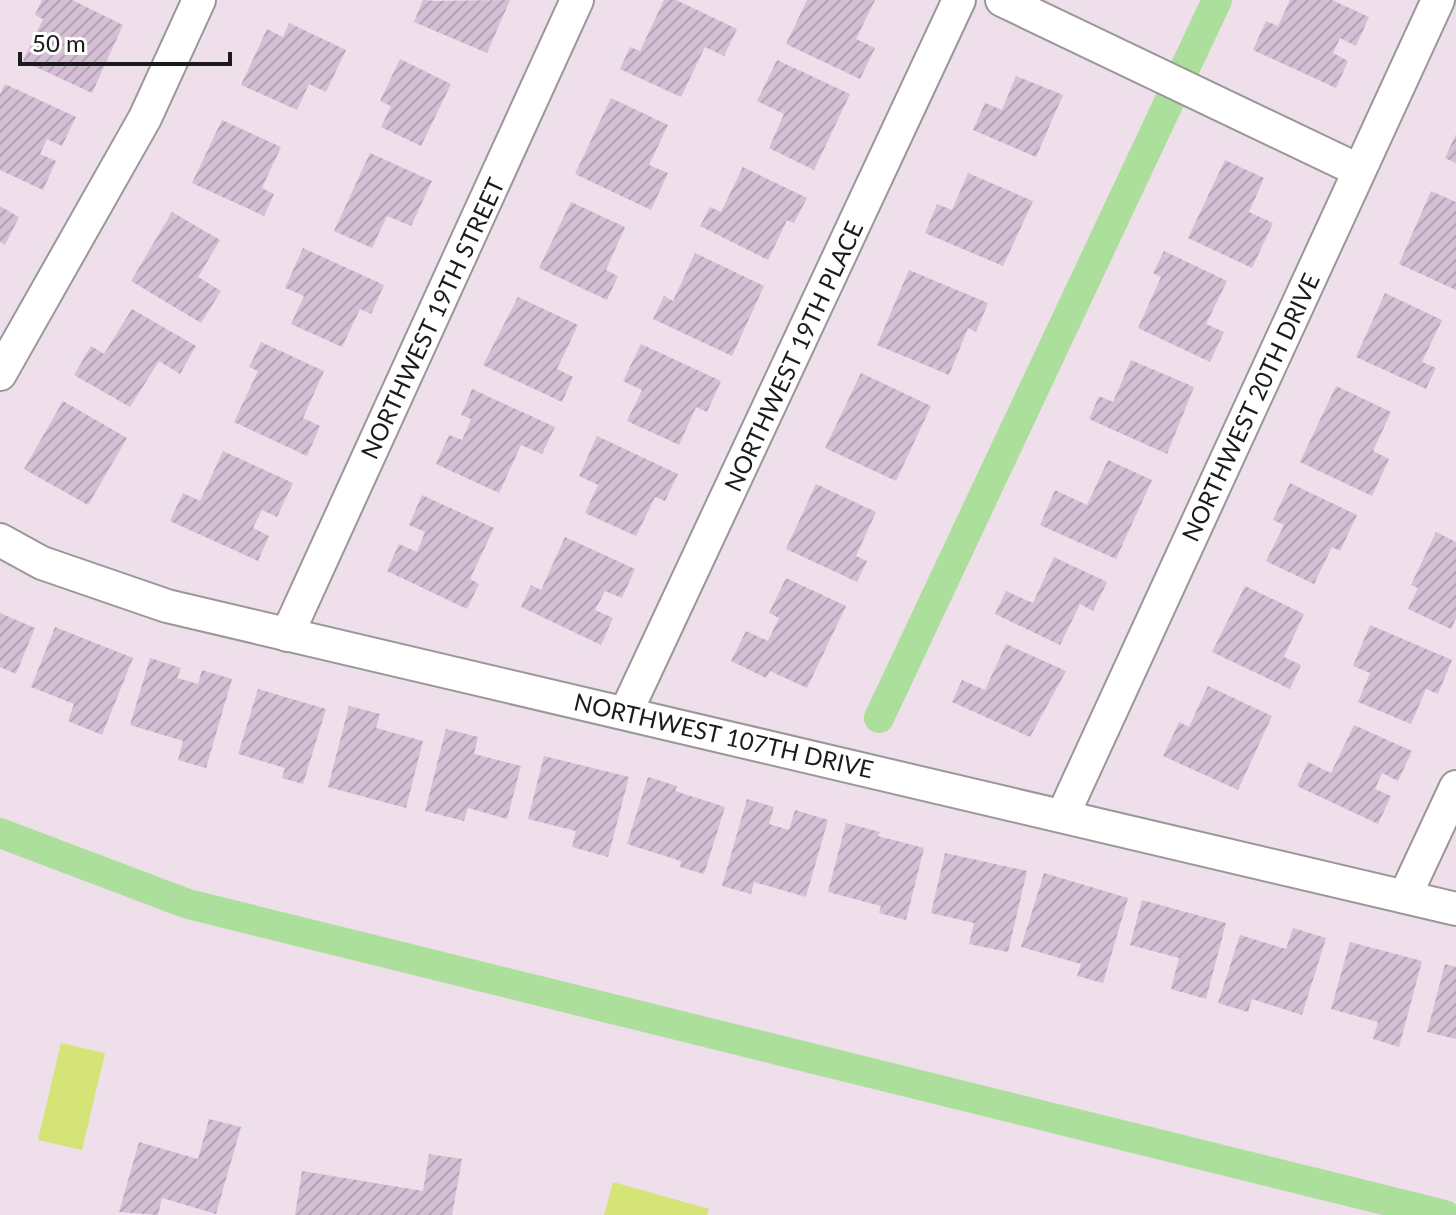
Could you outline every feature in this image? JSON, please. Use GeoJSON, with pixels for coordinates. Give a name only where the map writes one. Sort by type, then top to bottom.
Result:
{"type":"FeatureCollection","features":[{"type":"Feature","properties":{"kind":"street"},"geometry":{"type":"LineString","coordinates":[[0,374],[145,118],[199,0]]}},
{"type":"Feature","properties":{"kind":"street","name":"NORTHWEST 19TH STREET"},"geometry":{"type":"LineString","coordinates":[[287,635],[577,0]]}},
{"type":"Feature","properties":{"kind":"street","name":"NORTHWEST 19TH PLACE"},"geometry":{"type":"LineString","coordinates":[[626,712],[959,0]]}},
{"type":"Feature","properties":{"kind":"street"},"geometry":{"type":"LineString","coordinates":[[1002,0],[1358,170]]}},
{"type":"Feature","properties":{"kind":"street","name":"NORTHWEST 20TH DRIVE"},"geometry":{"type":"LineString","coordinates":[[1063,815],[1438,0]]}},
{"type":"Feature","properties":{"kind":"street","name":"NORTHWEST 107TH DRIVE"},"geometry":{"type":"LineString","coordinates":[[0,540],[42,563],[167,606],[1456,909]]}},
{"type":"Feature","properties":{"kind":"street"},"geometry":{"type":"LineString","coordinates":[[1405,896],[1456,787]]}},
{"type":"Feature","properties":{"kind":"green space"},"geometry":{"type":"Polygon","coordinates":[[[61,1043],[105,1053],[82,1150],[38,1140],[61,1043]]]}},
{"type":"Feature","properties":{"kind":"green space"},"geometry":{"type":"Polygon","coordinates":[[[613,1182],[709,1209],[707,1215],[604,1215],[613,1182]]]}},
{"type":"Feature","properties":{"kind":"building"},"geometry":{"type":"Polygon","coordinates":[[[42,0],[72,0],[123,25],[92,93],[23,61],[43,19],[35,15],[42,0]]]}},
{"type":"Feature","properties":{"kind":"building"},"geometry":{"type":"Polygon","coordinates":[[[423,0],[510,0],[487,53],[414,22],[423,0]]]}},
{"type":"Feature","properties":{"kind":"building"},"geometry":{"type":"Polygon","coordinates":[[[664,0],[676,0],[737,29],[724,56],[705,47],[681,97],[620,69],[630,47],[640,51],[664,0]]]}},
{"type":"Feature","properties":{"kind":"building"},"geometry":{"type":"Polygon","coordinates":[[[807,0],[875,0],[856,39],[875,48],[860,79],[786,44],[807,0]]]}},
{"type":"Feature","properties":{"kind":"building"},"geometry":{"type":"Polygon","coordinates":[[[1290,0],[1332,0],[1369,17],[1356,46],[1340,38],[1333,53],[1348,61],[1336,88],[1253,50],[1266,21],[1278,26],[1290,0]]]}},
{"type":"Feature","properties":{"kind":"building"},"geometry":{"type":"Polygon","coordinates":[[[289,23],[346,50],[326,92],[309,84],[297,110],[241,85],[267,29],[283,37],[289,23]]]}},
{"type":"Feature","properties":{"kind":"building"},"geometry":{"type":"Polygon","coordinates":[[[400,59],[451,84],[421,146],[381,127],[391,106],[380,101],[400,59]]]}},
{"type":"Feature","properties":{"kind":"building"},"geometry":{"type":"Polygon","coordinates":[[[777,60],[850,94],[814,170],[769,148],[784,114],[757,101],[777,60]]]}},
{"type":"Feature","properties":{"kind":"building"},"geometry":{"type":"Polygon","coordinates":[[[1016,76],[1063,95],[1036,157],[973,130],[985,103],[1002,110],[1016,76]]]}},
{"type":"Feature","properties":{"kind":"building"},"geometry":{"type":"Polygon","coordinates":[[[5,84],[76,117],[62,146],[47,139],[40,154],[56,161],[43,190],[0,170],[0,94],[5,84]]]}},
{"type":"Feature","properties":{"kind":"building"},"geometry":{"type":"Polygon","coordinates":[[[611,98],[668,125],[649,165],[668,173],[651,210],[575,174],[611,98]]]}},
{"type":"Feature","properties":{"kind":"building"},"geometry":{"type":"Polygon","coordinates":[[[222,120],[281,147],[262,188],[274,194],[264,216],[192,183],[222,120]]]}},
{"type":"Feature","properties":{"kind":"building"},"geometry":{"type":"Polygon","coordinates":[[[1456,134],[1456,163],[1445,158],[1456,134]]]}},
{"type":"Feature","properties":{"kind":"building"},"geometry":{"type":"Polygon","coordinates":[[[370,153],[432,181],[411,226],[387,216],[372,248],[334,231],[370,153]]]}},
{"type":"Feature","properties":{"kind":"building"},"geometry":{"type":"Polygon","coordinates":[[[1225,160],[1264,178],[1249,212],[1273,223],[1252,268],[1188,238],[1225,160]]]}},
{"type":"Feature","properties":{"kind":"building"},"geometry":{"type":"Polygon","coordinates":[[[743,167],[807,198],[794,223],[787,220],[768,260],[700,226],[710,207],[721,212],[743,167]]]}},
{"type":"Feature","properties":{"kind":"building"},"geometry":{"type":"Polygon","coordinates":[[[968,173],[1033,201],[1003,266],[925,233],[937,204],[952,210],[968,173]]]}},
{"type":"Feature","properties":{"kind":"building"},"geometry":{"type":"Polygon","coordinates":[[[1431,191],[1456,202],[1456,290],[1399,264],[1431,191]]]}},
{"type":"Feature","properties":{"kind":"building"},"geometry":{"type":"Polygon","coordinates":[[[571,202],[625,227],[606,270],[618,276],[607,300],[539,268],[571,202]]]}},
{"type":"Feature","properties":{"kind":"building"},"geometry":{"type":"Polygon","coordinates":[[[0,206],[19,217],[5,245],[0,242],[0,206]]]}},
{"type":"Feature","properties":{"kind":"building"},"geometry":{"type":"Polygon","coordinates":[[[172,212],[220,240],[198,277],[221,291],[201,323],[131,281],[172,212]]]}},
{"type":"Feature","properties":{"kind":"building"},"geometry":{"type":"Polygon","coordinates":[[[303,248],[384,285],[371,314],[360,309],[342,347],[291,324],[304,296],[285,288],[303,248]]]}},
{"type":"Feature","properties":{"kind":"building"},"geometry":{"type":"Polygon","coordinates":[[[1164,251],[1227,281],[1206,324],[1224,332],[1210,362],[1138,328],[1161,277],[1153,273],[1164,251]]]}},
{"type":"Feature","properties":{"kind":"building"},"geometry":{"type":"Polygon","coordinates":[[[695,253],[764,286],[732,356],[653,319],[664,296],[673,301],[695,253]]]}},
{"type":"Feature","properties":{"kind":"building"},"geometry":{"type":"Polygon","coordinates":[[[909,270],[988,303],[976,332],[968,328],[949,375],[877,345],[909,270]]]}},
{"type":"Feature","properties":{"kind":"building"},"geometry":{"type":"Polygon","coordinates":[[[1385,293],[1442,320],[1422,362],[1436,368],[1426,389],[1356,357],[1385,293]]]}},
{"type":"Feature","properties":{"kind":"building"},"geometry":{"type":"Polygon","coordinates":[[[518,297],[578,325],[557,369],[573,377],[562,402],[483,365],[518,297]]]}},
{"type":"Feature","properties":{"kind":"building"},"geometry":{"type":"Polygon","coordinates":[[[132,309],[196,346],[180,374],[159,361],[130,407],[74,375],[91,346],[104,354],[132,309]]]}},
{"type":"Feature","properties":{"kind":"building"},"geometry":{"type":"Polygon","coordinates":[[[261,342],[324,371],[303,418],[320,426],[307,456],[234,422],[258,371],[249,367],[261,342]]]}},
{"type":"Feature","properties":{"kind":"building"},"geometry":{"type":"Polygon","coordinates":[[[641,344],[721,381],[707,412],[696,407],[679,445],[627,421],[642,390],[623,381],[641,344]]]}},
{"type":"Feature","properties":{"kind":"building"},"geometry":{"type":"Polygon","coordinates":[[[1131,360],[1194,387],[1167,454],[1089,419],[1099,396],[1113,402],[1131,360]]]}},
{"type":"Feature","properties":{"kind":"building"},"geometry":{"type":"Polygon","coordinates":[[[861,373],[931,406],[896,481],[825,448],[861,373]]]}},
{"type":"Feature","properties":{"kind":"building"},"geometry":{"type":"Polygon","coordinates":[[[1336,386],[1391,412],[1373,451],[1389,459],[1372,496],[1300,462],[1336,386]]]}},
{"type":"Feature","properties":{"kind":"building"},"geometry":{"type":"Polygon","coordinates":[[[472,389],[555,427],[542,454],[521,445],[499,493],[436,464],[449,435],[462,440],[471,419],[461,415],[472,389]]]}},
{"type":"Feature","properties":{"kind":"building"},"geometry":{"type":"Polygon","coordinates":[[[63,401],[127,438],[88,505],[24,469],[63,401]]]}},
{"type":"Feature","properties":{"kind":"building"},"geometry":{"type":"Polygon","coordinates":[[[597,436],[678,474],[665,501],[655,497],[636,536],[585,513],[598,485],[579,476],[597,436]]]}},
{"type":"Feature","properties":{"kind":"building"},"geometry":{"type":"Polygon","coordinates":[[[223,451],[293,483],[277,517],[262,510],[253,528],[269,536],[258,561],[170,521],[183,493],[200,501],[223,451]]]}},
{"type":"Feature","properties":{"kind":"building"},"geometry":{"type":"Polygon","coordinates":[[[1108,460],[1152,480],[1116,559],[1040,525],[1055,490],[1087,505],[1108,460]]]}},
{"type":"Feature","properties":{"kind":"building"},"geometry":{"type":"Polygon","coordinates":[[[1290,483],[1357,515],[1340,551],[1332,547],[1314,584],[1266,561],[1284,525],[1273,520],[1290,483]]]}},
{"type":"Feature","properties":{"kind":"building"},"geometry":{"type":"Polygon","coordinates":[[[816,484],[876,512],[856,556],[867,561],[857,582],[786,549],[816,484]]]}},
{"type":"Feature","properties":{"kind":"building"},"geometry":{"type":"Polygon","coordinates":[[[422,495],[494,528],[470,579],[479,584],[467,609],[387,571],[399,544],[417,552],[425,532],[409,525],[422,495]]]}},
{"type":"Feature","properties":{"kind":"building"},"geometry":{"type":"Polygon","coordinates":[[[1436,532],[1456,542],[1456,618],[1451,629],[1408,609],[1418,588],[1411,585],[1436,532]]]}},
{"type":"Feature","properties":{"kind":"building"},"geometry":{"type":"Polygon","coordinates":[[[565,537],[635,569],[622,598],[605,591],[595,610],[613,618],[601,645],[521,607],[531,585],[541,590],[565,537]]]}},
{"type":"Feature","properties":{"kind":"building"},"geometry":{"type":"Polygon","coordinates":[[[1054,557],[1107,582],[1093,611],[1080,604],[1060,645],[995,614],[1006,591],[1033,603],[1054,557]]]}},
{"type":"Feature","properties":{"kind":"building"},"geometry":{"type":"Polygon","coordinates":[[[786,578],[846,606],[807,688],[770,671],[766,678],[731,661],[746,631],[768,641],[779,618],[769,613],[786,578]]]}},
{"type":"Feature","properties":{"kind":"building"},"geometry":{"type":"Polygon","coordinates":[[[1245,586],[1304,614],[1284,657],[1301,665],[1290,689],[1212,652],[1245,586]]]}},
{"type":"Feature","properties":{"kind":"building"},"geometry":{"type":"Polygon","coordinates":[[[0,613],[35,628],[16,674],[0,667],[0,613]]]}},
{"type":"Feature","properties":{"kind":"building"},"geometry":{"type":"Polygon","coordinates":[[[1370,625],[1452,660],[1438,694],[1426,689],[1411,724],[1358,702],[1370,673],[1353,666],[1370,625]]]}},
{"type":"Feature","properties":{"kind":"building"},"geometry":{"type":"Polygon","coordinates":[[[55,627],[133,658],[102,735],[68,721],[74,704],[31,687],[55,627]]]}},
{"type":"Feature","properties":{"kind":"building"},"geometry":{"type":"Polygon","coordinates":[[[1006,644],[1066,671],[1030,737],[952,702],[962,680],[985,690],[1006,644]]]}},
{"type":"Feature","properties":{"kind":"building"},"geometry":{"type":"Polygon","coordinates":[[[150,658],[181,668],[177,678],[198,684],[202,670],[232,679],[206,768],[178,760],[183,741],[130,725],[150,658]]]}},
{"type":"Feature","properties":{"kind":"building"},"geometry":{"type":"Polygon","coordinates":[[[1208,686],[1272,716],[1238,790],[1163,756],[1179,722],[1189,727],[1208,686]]]}},
{"type":"Feature","properties":{"kind":"building"},"geometry":{"type":"Polygon","coordinates":[[[258,689],[326,709],[303,784],[282,778],[285,768],[238,754],[258,689]]]}},
{"type":"Feature","properties":{"kind":"building"},"geometry":{"type":"Polygon","coordinates":[[[349,706],[380,714],[376,728],[423,741],[406,808],[328,787],[349,706]]]}},
{"type":"Feature","properties":{"kind":"building"},"geometry":{"type":"Polygon","coordinates":[[[1354,725],[1412,751],[1398,781],[1382,773],[1375,789],[1391,796],[1378,824],[1297,786],[1308,762],[1331,773],[1354,725]]]}},
{"type":"Feature","properties":{"kind":"building"},"geometry":{"type":"Polygon","coordinates":[[[446,729],[478,737],[474,754],[521,766],[507,819],[468,808],[464,821],[425,811],[446,729]]]}},
{"type":"Feature","properties":{"kind":"building"},"geometry":{"type":"Polygon","coordinates":[[[544,756],[629,777],[608,857],[572,847],[576,831],[528,819],[544,756]]]}},
{"type":"Feature","properties":{"kind":"building"},"geometry":{"type":"Polygon","coordinates":[[[648,777],[677,786],[675,791],[725,807],[704,874],[680,867],[681,861],[627,844],[648,777]]]}},
{"type":"Feature","properties":{"kind":"building"},"geometry":{"type":"Polygon","coordinates":[[[747,799],[774,807],[769,824],[789,830],[795,810],[828,820],[806,897],[754,882],[751,894],[722,886],[747,799]]]}},
{"type":"Feature","properties":{"kind":"building"},"geometry":{"type":"Polygon","coordinates":[[[846,823],[880,832],[878,836],[924,848],[906,920],[879,913],[881,906],[828,892],[846,823]]]}},
{"type":"Feature","properties":{"kind":"building"},"geometry":{"type":"Polygon","coordinates":[[[945,853],[1027,871],[1008,952],[969,944],[974,923],[931,913],[945,853]]]}},
{"type":"Feature","properties":{"kind":"building"},"geometry":{"type":"Polygon","coordinates":[[[1044,873],[1128,898],[1103,983],[1077,976],[1081,964],[1021,947],[1044,873]]]}},
{"type":"Feature","properties":{"kind":"building"},"geometry":{"type":"Polygon","coordinates":[[[1142,900],[1226,923],[1206,999],[1171,989],[1179,958],[1130,945],[1142,900]]]}},
{"type":"Feature","properties":{"kind":"building"},"geometry":{"type":"Polygon","coordinates":[[[1293,928],[1326,938],[1302,1015],[1252,999],[1248,1012],[1218,1003],[1240,935],[1286,949],[1293,928]]]}},
{"type":"Feature","properties":{"kind":"building"},"geometry":{"type":"Polygon","coordinates":[[[1350,942],[1422,961],[1399,1047],[1373,1039],[1378,1022],[1331,1009],[1350,942]]]}},
{"type":"Feature","properties":{"kind":"building"},"geometry":{"type":"Polygon","coordinates":[[[1445,964],[1456,967],[1456,1039],[1427,1032],[1445,964]]]}},
{"type":"Feature","properties":{"kind":"building"},"geometry":{"type":"Polygon","coordinates":[[[209,1119],[241,1127],[216,1214],[162,1198],[158,1215],[119,1212],[139,1142],[198,1159],[209,1119]]]}},
{"type":"Feature","properties":{"kind":"building"},"geometry":{"type":"Polygon","coordinates":[[[429,1154],[462,1159],[452,1215],[295,1215],[302,1171],[423,1191],[429,1154]]]}},
{"type":"Feature","properties":{"kind":"waterway"},"geometry":{"type":"LineString","coordinates":[[879,718],[1217,0]]}},
{"type":"Feature","properties":{"kind":"waterway"},"geometry":{"type":"LineString","coordinates":[[0,833],[188,904],[1445,1215]]}}]}
